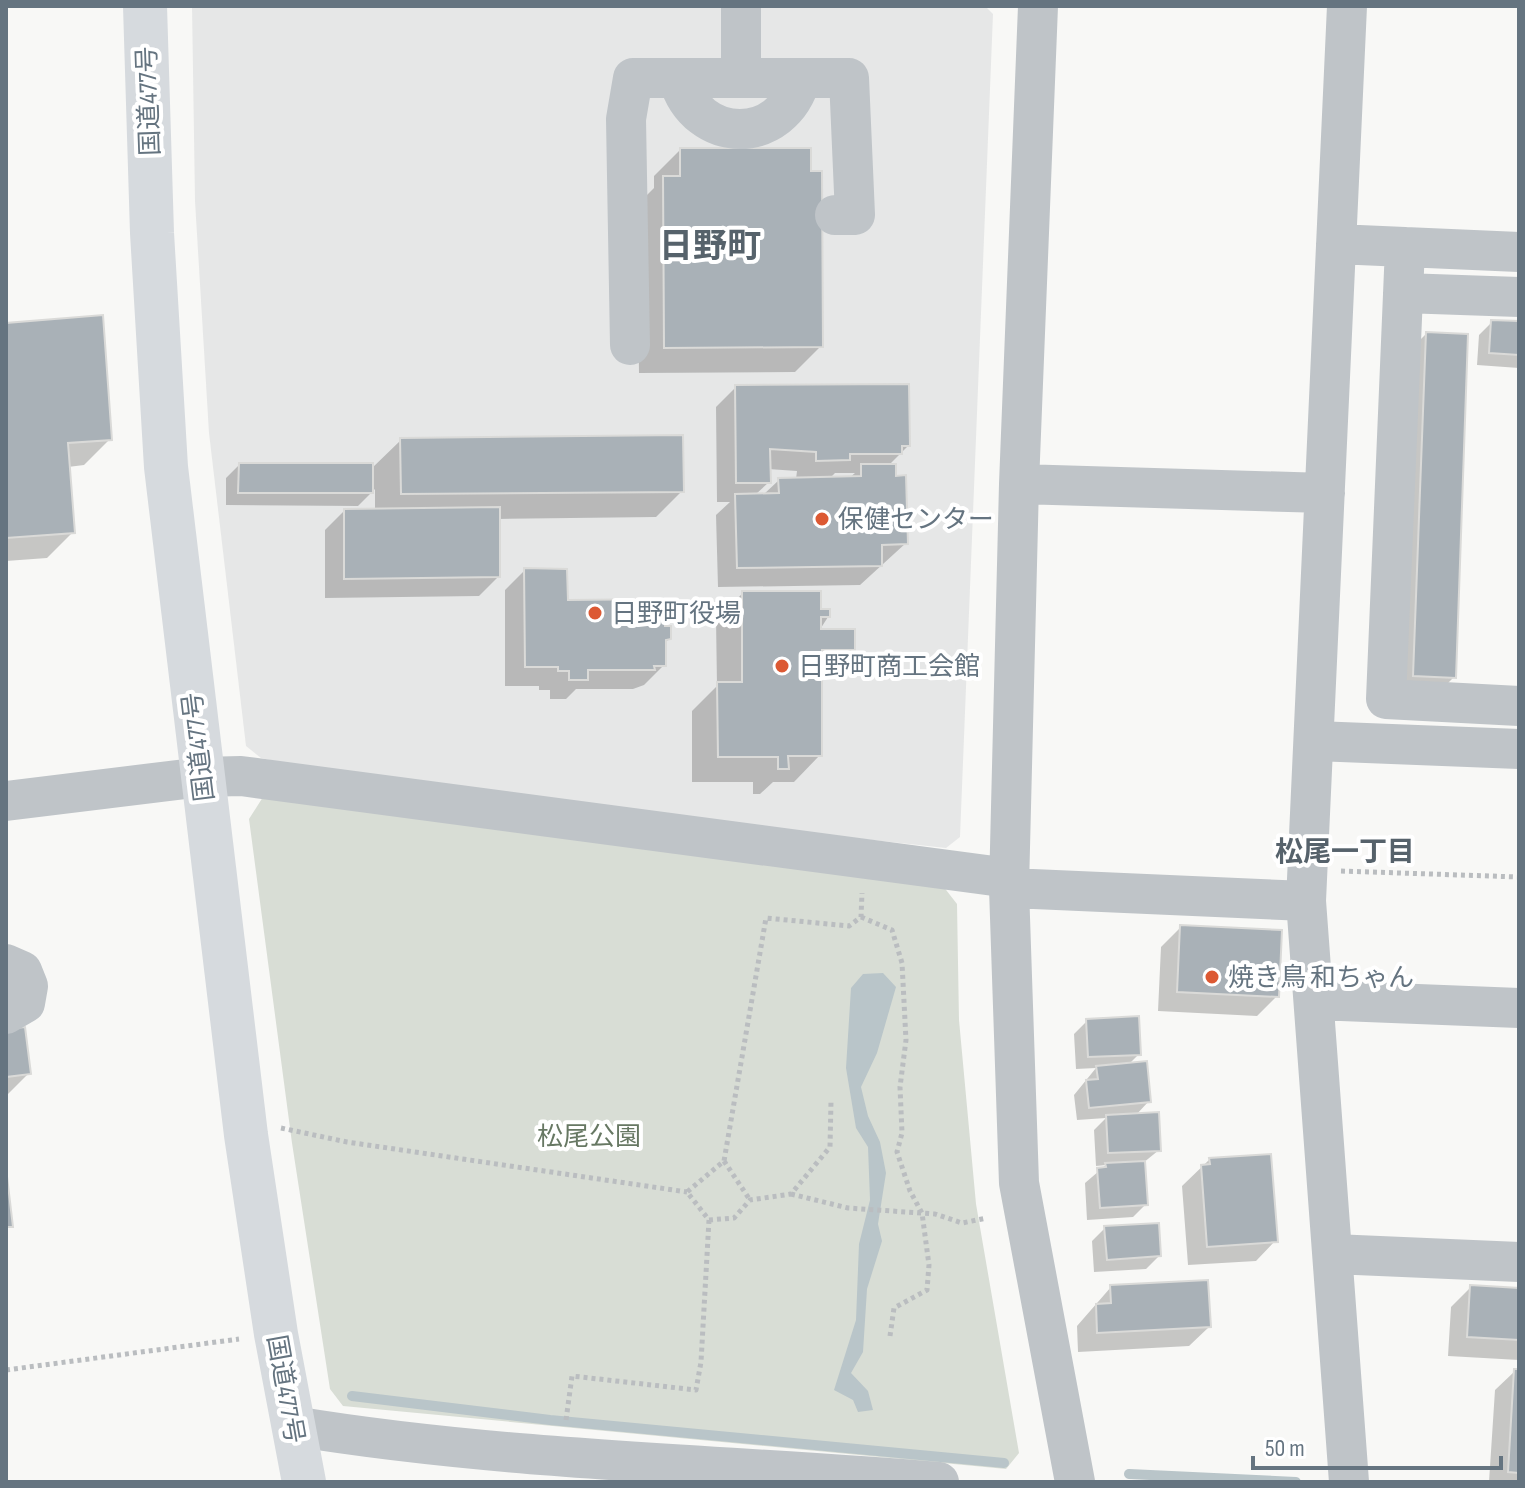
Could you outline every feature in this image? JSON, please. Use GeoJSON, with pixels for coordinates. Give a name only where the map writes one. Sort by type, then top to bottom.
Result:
{"type":"FeatureCollection","features":[{"type":"Feature","properties":{"kind":"highway","name":"国道477号"},"geometry":{"type":"LineString","coordinates":[[145,6],[152,233],[166,467],[246,1135],[276,1334],[304,1482]]}},
{"type":"Feature","properties":{"kind":"street"},"geometry":{"type":"LineString","coordinates":[[741,6],[741,78]]}},
{"type":"Feature","properties":{"kind":"street"},"geometry":{"type":"LineString","coordinates":[[1038,6],[1019,484],[1009,883],[1019,1183],[1075,1482]]}},
{"type":"Feature","properties":{"kind":"street"},"geometry":{"type":"LineString","coordinates":[[1347,6],[1307,885],[1349,1482]]}},
{"type":"Feature","properties":{"kind":"street"},"geometry":{"type":"LineString","coordinates":[[628,345],[626,119],[633,78],[849,78],[855,215],[835,215]]}},
{"type":"Feature","properties":{"kind":"street"},"geometry":{"type":"LineString","coordinates":[[678,78],[695,111],[715,125],[740,129],[775,119],[792,101],[801,78]]}},
{"type":"Feature","properties":{"kind":"street"},"geometry":{"type":"LineString","coordinates":[[1336,244],[1519,252]]}},
{"type":"Feature","properties":{"kind":"street"},"geometry":{"type":"LineString","coordinates":[[1405,247],[1386,699],[1519,706]]}},
{"type":"Feature","properties":{"kind":"street"},"geometry":{"type":"LineString","coordinates":[[1403,293],[1519,297]]}},
{"type":"Feature","properties":{"kind":"street"},"geometry":{"type":"LineString","coordinates":[[1019,484],[1325,493]]}},
{"type":"Feature","properties":{"kind":"street"},"geometry":{"type":"LineString","coordinates":[[1315,741],[1519,749]]}},
{"type":"Feature","properties":{"kind":"street"},"geometry":{"type":"LineString","coordinates":[[6,801],[202,777],[241,776],[862,860],[1009,883],[1307,885]]}},
{"type":"Feature","properties":{"kind":"street"},"geometry":{"type":"LineString","coordinates":[[6,964],[22,971],[28,986],[25,1003],[6,1014]]}},
{"type":"Feature","properties":{"kind":"street"},"geometry":{"type":"LineString","coordinates":[[1316,1000],[1519,1008]]}},
{"type":"Feature","properties":{"kind":"street"},"geometry":{"type":"LineString","coordinates":[[1333,1254],[1519,1262]]}},
{"type":"Feature","properties":{"kind":"street"},"geometry":{"type":"LineString","coordinates":[[293,1426],[570,1469],[939,1482]]}},
{"type":"Feature","properties":{"kind":"path"},"geometry":{"type":"LineString","coordinates":[[861,917],[862,860]]}},
{"type":"Feature","properties":{"kind":"path"},"geometry":{"type":"LineString","coordinates":[[1307,885],[1519,877]]}},
{"type":"Feature","properties":{"kind":"path"},"geometry":{"type":"LineString","coordinates":[[687,1192],[724,1161],[766,918],[849,926],[861,917]]}},
{"type":"Feature","properties":{"kind":"path"},"geometry":{"type":"LineString","coordinates":[[861,917],[892,930],[902,963],[906,1040],[900,1087],[902,1133],[897,1152],[910,1191],[922,1213],[929,1265],[927,1290],[894,1308],[890,1336]]}},
{"type":"Feature","properties":{"kind":"path"},"geometry":{"type":"LineString","coordinates":[[791,1194],[830,1147],[831,1101]]}},
{"type":"Feature","properties":{"kind":"path"},"geometry":{"type":"LineString","coordinates":[[272,1126],[408,1152],[687,1192],[709,1220],[701,1362],[696,1390],[572,1376],[568,1406]]}},
{"type":"Feature","properties":{"kind":"path"},"geometry":{"type":"LineString","coordinates":[[724,1161],[750,1200]]}},
{"type":"Feature","properties":{"kind":"path"},"geometry":{"type":"LineString","coordinates":[[709,1220],[734,1218],[750,1200],[791,1194],[862,1209],[922,1213],[962,1223],[987,1218]]}},
{"type":"Feature","properties":{"kind":"path"},"geometry":{"type":"LineString","coordinates":[[6,1370],[276,1334]]}},
{"type":"Feature","properties":{"kind":"shaded area"},"geometry":{"type":"Polygon","coordinates":[[[192,6],[985,6],[993,14],[960,837],[946,848],[410,790],[261,758],[246,746],[209,433],[195,201],[192,6]]]}},
{"type":"Feature","properties":{"kind":"shaded area"},"geometry":{"type":"Polygon","coordinates":[[[883,973],[896,987],[877,1053],[861,1087],[868,1116],[880,1142],[886,1173],[878,1224],[882,1241],[867,1289],[863,1352],[851,1373],[868,1391],[873,1410],[858,1412],[853,1400],[834,1390],[856,1320],[859,1244],[870,1200],[868,1147],[856,1128],[846,1068],[851,988],[863,974],[883,973]]]}},
{"type":"Feature","properties":{"kind":"green space","name":"松尾公園"},"geometry":{"type":"Polygon","coordinates":[[[263,797],[943,886],[957,904],[959,1020],[976,1204],[1019,1453],[1006,1469],[343,1406],[330,1389],[292,1143],[249,819],[263,797]]]}},
{"type":"Feature","properties":{"kind":"building"},"geometry":{"type":"Polygon","coordinates":[[[680,148],[811,148],[811,171],[822,171],[823,347],[664,348],[663,176],[680,176],[680,148]]]}},
{"type":"Feature","properties":{"kind":"building"},"geometry":{"type":"Polygon","coordinates":[[[103,315],[112,440],[68,443],[75,533],[6,538],[6,323],[103,315]]]}},
{"type":"Feature","properties":{"kind":"building"},"geometry":{"type":"Polygon","coordinates":[[[1491,320],[1519,321],[1519,355],[1489,353],[1491,320]]]}},
{"type":"Feature","properties":{"kind":"building"},"geometry":{"type":"Polygon","coordinates":[[[1426,332],[1468,334],[1456,678],[1413,676],[1426,332]]]}},
{"type":"Feature","properties":{"kind":"building"},"geometry":{"type":"Polygon","coordinates":[[[909,384],[910,446],[902,446],[902,454],[850,454],[850,460],[816,461],[816,452],[770,449],[771,483],[736,483],[735,385],[909,384]]]}},
{"type":"Feature","properties":{"kind":"building"},"geometry":{"type":"Polygon","coordinates":[[[683,435],[684,492],[401,494],[400,438],[683,435]]]}},
{"type":"Feature","properties":{"kind":"building"},"geometry":{"type":"Polygon","coordinates":[[[239,463],[373,463],[373,493],[238,493],[239,463]]]}},
{"type":"Feature","properties":{"kind":"building","name":"保健センター"},"geometry":{"type":"Polygon","coordinates":[[[861,464],[896,464],[896,476],[906,475],[908,544],[882,545],[882,566],[737,568],[735,494],[779,493],[778,478],[861,476],[861,464]]]}},
{"type":"Feature","properties":{"kind":"building"},"geometry":{"type":"Polygon","coordinates":[[[500,507],[500,577],[344,579],[344,509],[500,507]]]}},
{"type":"Feature","properties":{"kind":"building","name":"日野町役場"},"geometry":{"type":"Polygon","coordinates":[[[524,568],[567,569],[568,600],[665,599],[665,626],[671,626],[671,639],[666,640],[666,666],[654,666],[655,670],[588,670],[588,680],[569,680],[569,671],[558,671],[558,667],[525,667],[524,568]]]}},
{"type":"Feature","properties":{"kind":"building","name":"日野町商工会館"},"geometry":{"type":"Polygon","coordinates":[[[742,591],[821,591],[821,609],[830,609],[830,617],[821,617],[821,629],[855,629],[855,650],[822,650],[822,756],[788,756],[789,769],[778,769],[778,757],[718,757],[717,682],[742,682],[742,591]]]}},
{"type":"Feature","properties":{"kind":"building"},"geometry":{"type":"Polygon","coordinates":[[[1180,925],[1282,930],[1279,997],[1177,992],[1180,925]]]}},
{"type":"Feature","properties":{"kind":"building"},"geometry":{"type":"Polygon","coordinates":[[[1139,1016],[1141,1055],[1088,1057],[1086,1019],[1139,1016]]]}},
{"type":"Feature","properties":{"kind":"building"},"geometry":{"type":"Polygon","coordinates":[[[25,1027],[31,1074],[6,1077],[6,1029],[25,1027]]]}},
{"type":"Feature","properties":{"kind":"building"},"geometry":{"type":"Polygon","coordinates":[[[1147,1061],[1151,1102],[1089,1108],[1086,1080],[1098,1079],[1096,1066],[1147,1061]]]}},
{"type":"Feature","properties":{"kind":"building"},"geometry":{"type":"Polygon","coordinates":[[[1159,1112],[1161,1151],[1108,1153],[1106,1115],[1159,1112]]]}},
{"type":"Feature","properties":{"kind":"building"},"geometry":{"type":"Polygon","coordinates":[[[1271,1154],[1278,1242],[1207,1247],[1201,1165],[1210,1164],[1209,1158],[1271,1154]]]}},
{"type":"Feature","properties":{"kind":"building"},"geometry":{"type":"Polygon","coordinates":[[[1145,1161],[1148,1205],[1100,1208],[1097,1168],[1106,1167],[1105,1163],[1145,1161]]]}},
{"type":"Feature","properties":{"kind":"building"},"geometry":{"type":"Polygon","coordinates":[[[6,1168],[13,1227],[6,1227],[6,1168]]]}},
{"type":"Feature","properties":{"kind":"building"},"geometry":{"type":"Polygon","coordinates":[[[1159,1223],[1161,1256],[1107,1260],[1104,1226],[1159,1223]]]}},
{"type":"Feature","properties":{"kind":"building"},"geometry":{"type":"Polygon","coordinates":[[[1208,1280],[1211,1327],[1097,1333],[1096,1304],[1111,1303],[1110,1285],[1208,1280]]]}},
{"type":"Feature","properties":{"kind":"building"},"geometry":{"type":"Polygon","coordinates":[[[1470,1285],[1519,1288],[1519,1340],[1467,1337],[1470,1285]]]}},
{"type":"Feature","properties":{"kind":"building"},"geometry":{"type":"Polygon","coordinates":[[[1514,1369],[1519,1369],[1519,1473],[1508,1472],[1514,1369]]]}},
{"type":"Feature","properties":{"kind":"waterway"},"geometry":{"type":"LineString","coordinates":[[352,1396],[550,1420],[1004,1463]]}},
{"type":"Feature","properties":{"kind":"waterway"},"geometry":{"type":"LineString","coordinates":[[1129,1474],[1296,1482]]}},
{"type":"Feature","properties":{"kind":"place","name":"保健センター"},"geometry":{"type":"Point","coordinates":[822,519]}},
{"type":"Feature","properties":{"kind":"place","name":"日野町役場"},"geometry":{"type":"Point","coordinates":[595,613]}},
{"type":"Feature","properties":{"kind":"place","name":"日野町商工会館"},"geometry":{"type":"Point","coordinates":[782,666]}},
{"type":"Feature","properties":{"kind":"place","name":"焼き鳥 和ちゃん"},"geometry":{"type":"Point","coordinates":[1212,977]}},
{"type":"Feature","properties":{"kind":"district","name":"日野町"},"geometry":{"type":"Point","coordinates":[710,245]}},
{"type":"Feature","properties":{"kind":"district","name":"松尾一丁目"},"geometry":{"type":"Point","coordinates":[1345,851]}}]}
